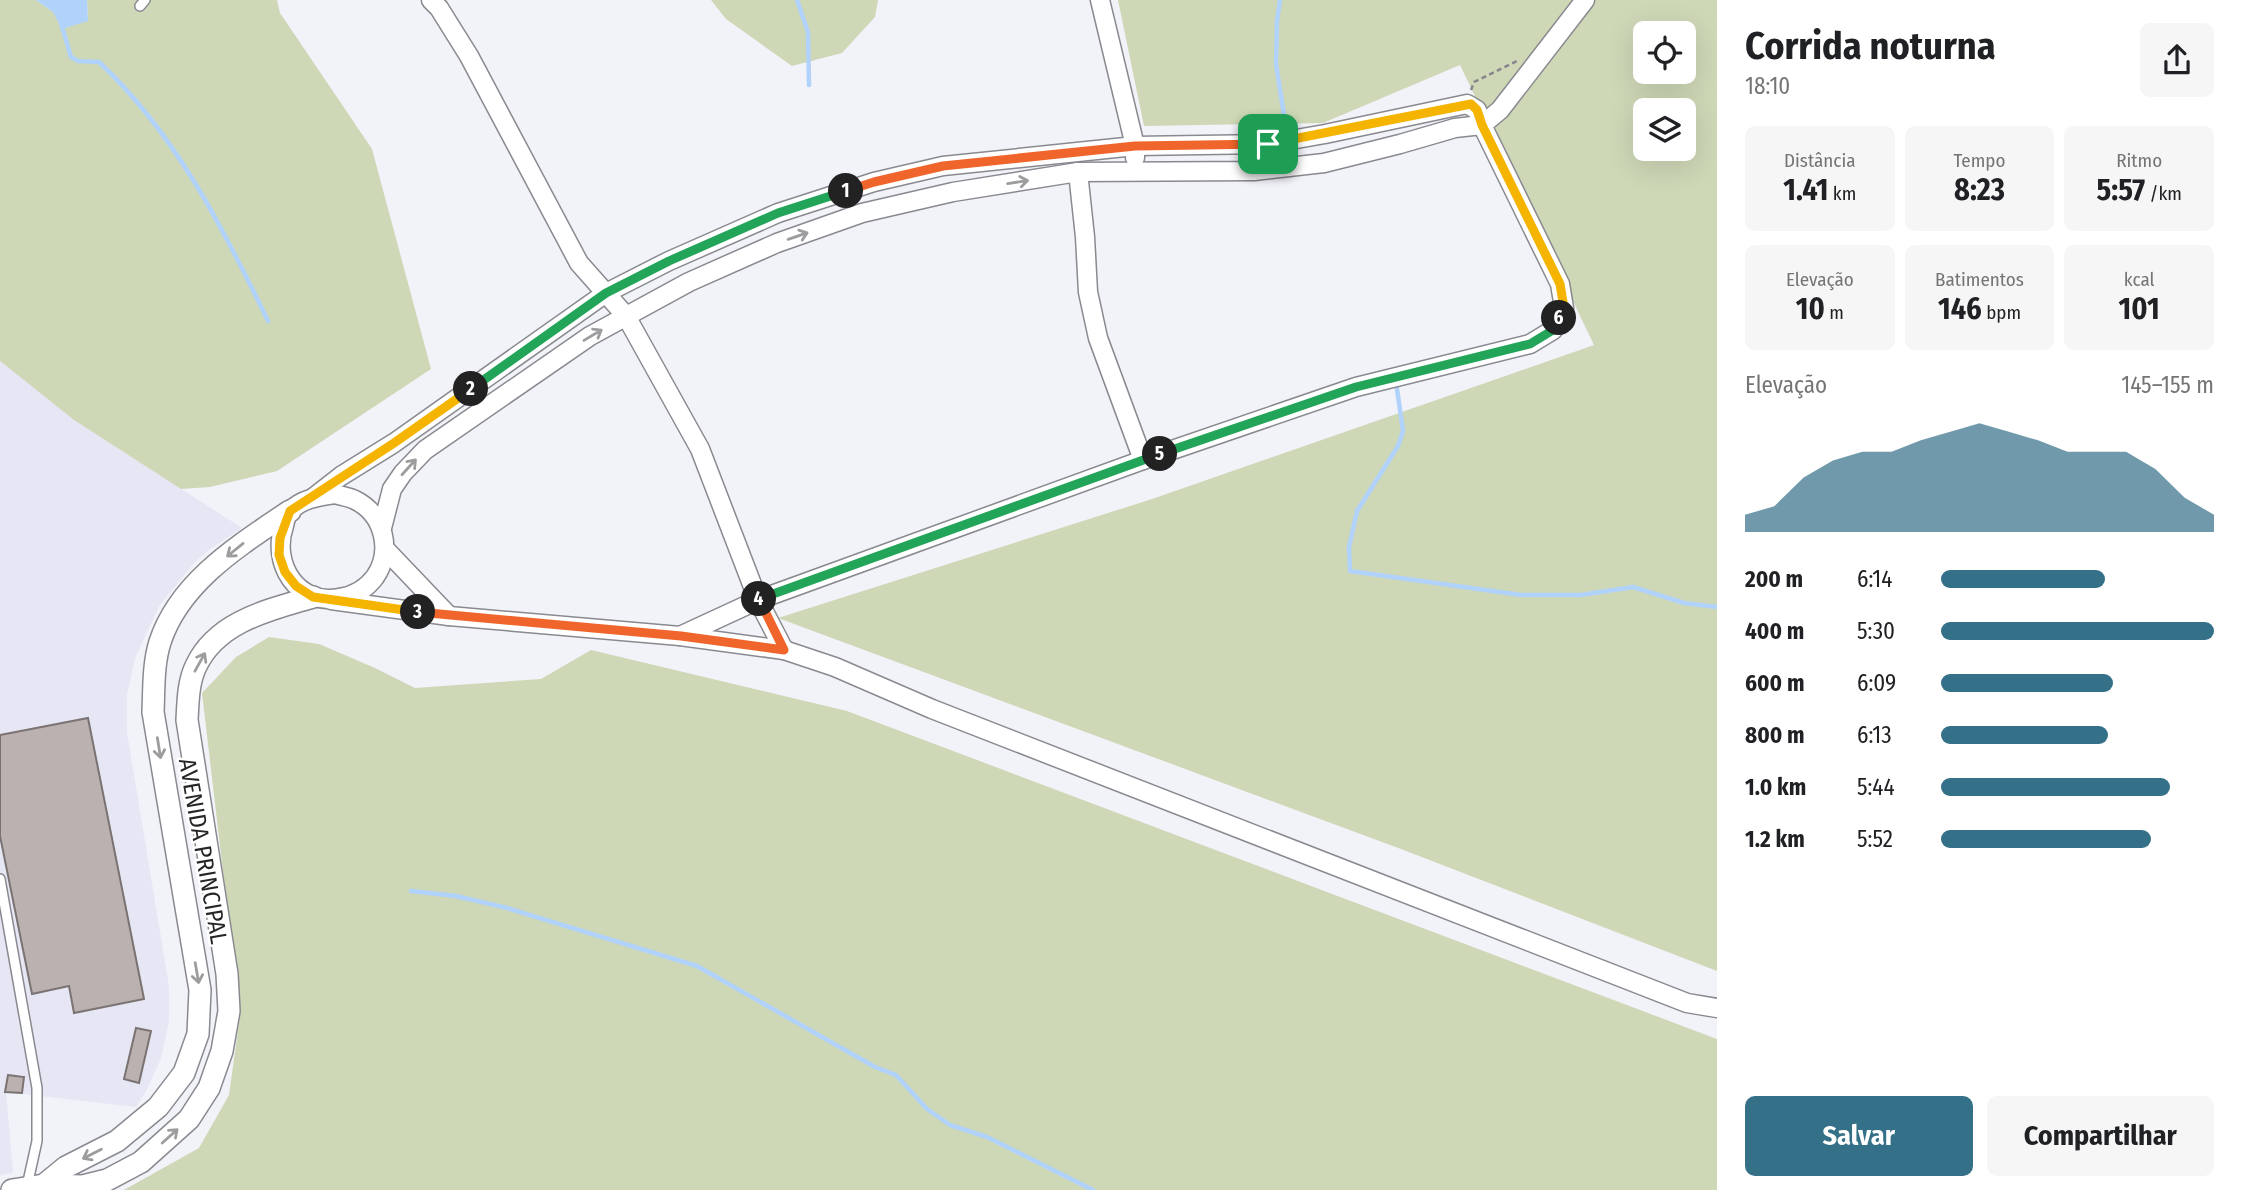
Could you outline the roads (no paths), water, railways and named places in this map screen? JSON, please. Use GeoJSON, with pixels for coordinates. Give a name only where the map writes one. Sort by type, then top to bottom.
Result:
{"type":"FeatureCollection","features":[{"type":"Feature","properties":{"kind":"street"},"geometry":{"type":"LineString","coordinates":[[431,0],[439,8],[468,57],[579,263],[626,316],[700,449],[758,600],[784,650]]}},
{"type":"Feature","properties":{"kind":"street"},"geometry":{"type":"LineString","coordinates":[[1100,0],[1135,146],[1136,172]]}},
{"type":"Feature","properties":{"kind":"street"},"geometry":{"type":"LineString","coordinates":[[322,598],[352,596],[369,585],[381,568],[385,548],[382,528],[392,489],[403,472],[425,450],[590,336],[688,282],[778,243],[862,213],[953,192],[1078,172],[1254,171],[1324,163],[1467,125],[1482,125],[1500,110],[1586,0]]}},
{"type":"Feature","properties":{"kind":"street"},"geometry":{"type":"LineString","coordinates":[[681,636],[758,600],[1143,460],[1356,387],[1530,344],[1553,330],[1564,308],[1560,284],[1477,110],[1467,104],[1268,144],[1135,146],[943,166],[874,182],[778,213],[669,261],[606,293],[394,443],[290,511],[280,538],[279,555],[285,572],[296,586],[322,598],[449,617],[681,636],[784,650],[835,667],[932,709],[1688,1003],[1717,1009]]}},
{"type":"Feature","properties":{"kind":"street"},"geometry":{"type":"LineString","coordinates":[[1078,172],[1086,237],[1088,292],[1098,338],[1143,460]]}},
{"type":"Feature","properties":{"kind":"street"},"geometry":{"type":"LineString","coordinates":[[314,497],[335,494],[355,499],[371,511],[382,528]]}},
{"type":"Feature","properties":{"kind":"street","name":"AVENIDA PRINCIPAL"},"geometry":{"type":"LineString","coordinates":[[28,1188],[117,1141],[158,1107],[184,1073],[198,1034],[200,990],[153,712],[154,679],[160,642],[180,603],[203,576],[248,539],[290,511]]}},
{"type":"Feature","properties":{"kind":"street"},"geometry":{"type":"LineString","coordinates":[[385,548],[449,617]]}},
{"type":"Feature","properties":{"kind":"street","name":"AVENIDA PRINCIPAL"},"geometry":{"type":"LineString","coordinates":[[28,1188],[83,1186],[107,1180],[141,1162],[189,1119],[209,1088],[222,1051],[229,1011],[227,974],[187,720],[195,667],[211,644],[235,624],[262,612],[322,598]]}},
{"type":"Feature","properties":{"kind":"lane"},"geometry":{"type":"LineString","coordinates":[[0,879],[37,1088],[37,1141],[28,1188]]}},
{"type":"Feature","properties":{"kind":"water"},"geometry":{"type":"Polygon","coordinates":[[[36,0],[87,0],[88,21],[62,29],[53,12],[36,0]]]}},
{"type":"Feature","properties":{"kind":"waterway"},"geometry":{"type":"LineString","coordinates":[[797,0],[808,32],[809,85]]}},
{"type":"Feature","properties":{"kind":"waterway"},"geometry":{"type":"LineString","coordinates":[[1280,0],[1276,64],[1287,134],[1290,136]]}},
{"type":"Feature","properties":{"kind":"waterway"},"geometry":{"type":"LineString","coordinates":[[61,23],[71,57],[78,61],[99,62],[151,119],[174,151],[215,217],[268,321]]}},
{"type":"Feature","properties":{"kind":"waterway"},"geometry":{"type":"LineString","coordinates":[[1396,382],[1403,431],[1398,446],[1357,511],[1349,547],[1350,571],[1521,595],[1581,595],[1633,587],[1684,603],[1717,607]]}},
{"type":"Feature","properties":{"kind":"waterway"},"geometry":{"type":"LineString","coordinates":[[411,891],[456,896],[507,908],[697,966],[875,1067],[896,1075],[927,1109],[950,1125],[987,1137],[1093,1190]]}}]}
